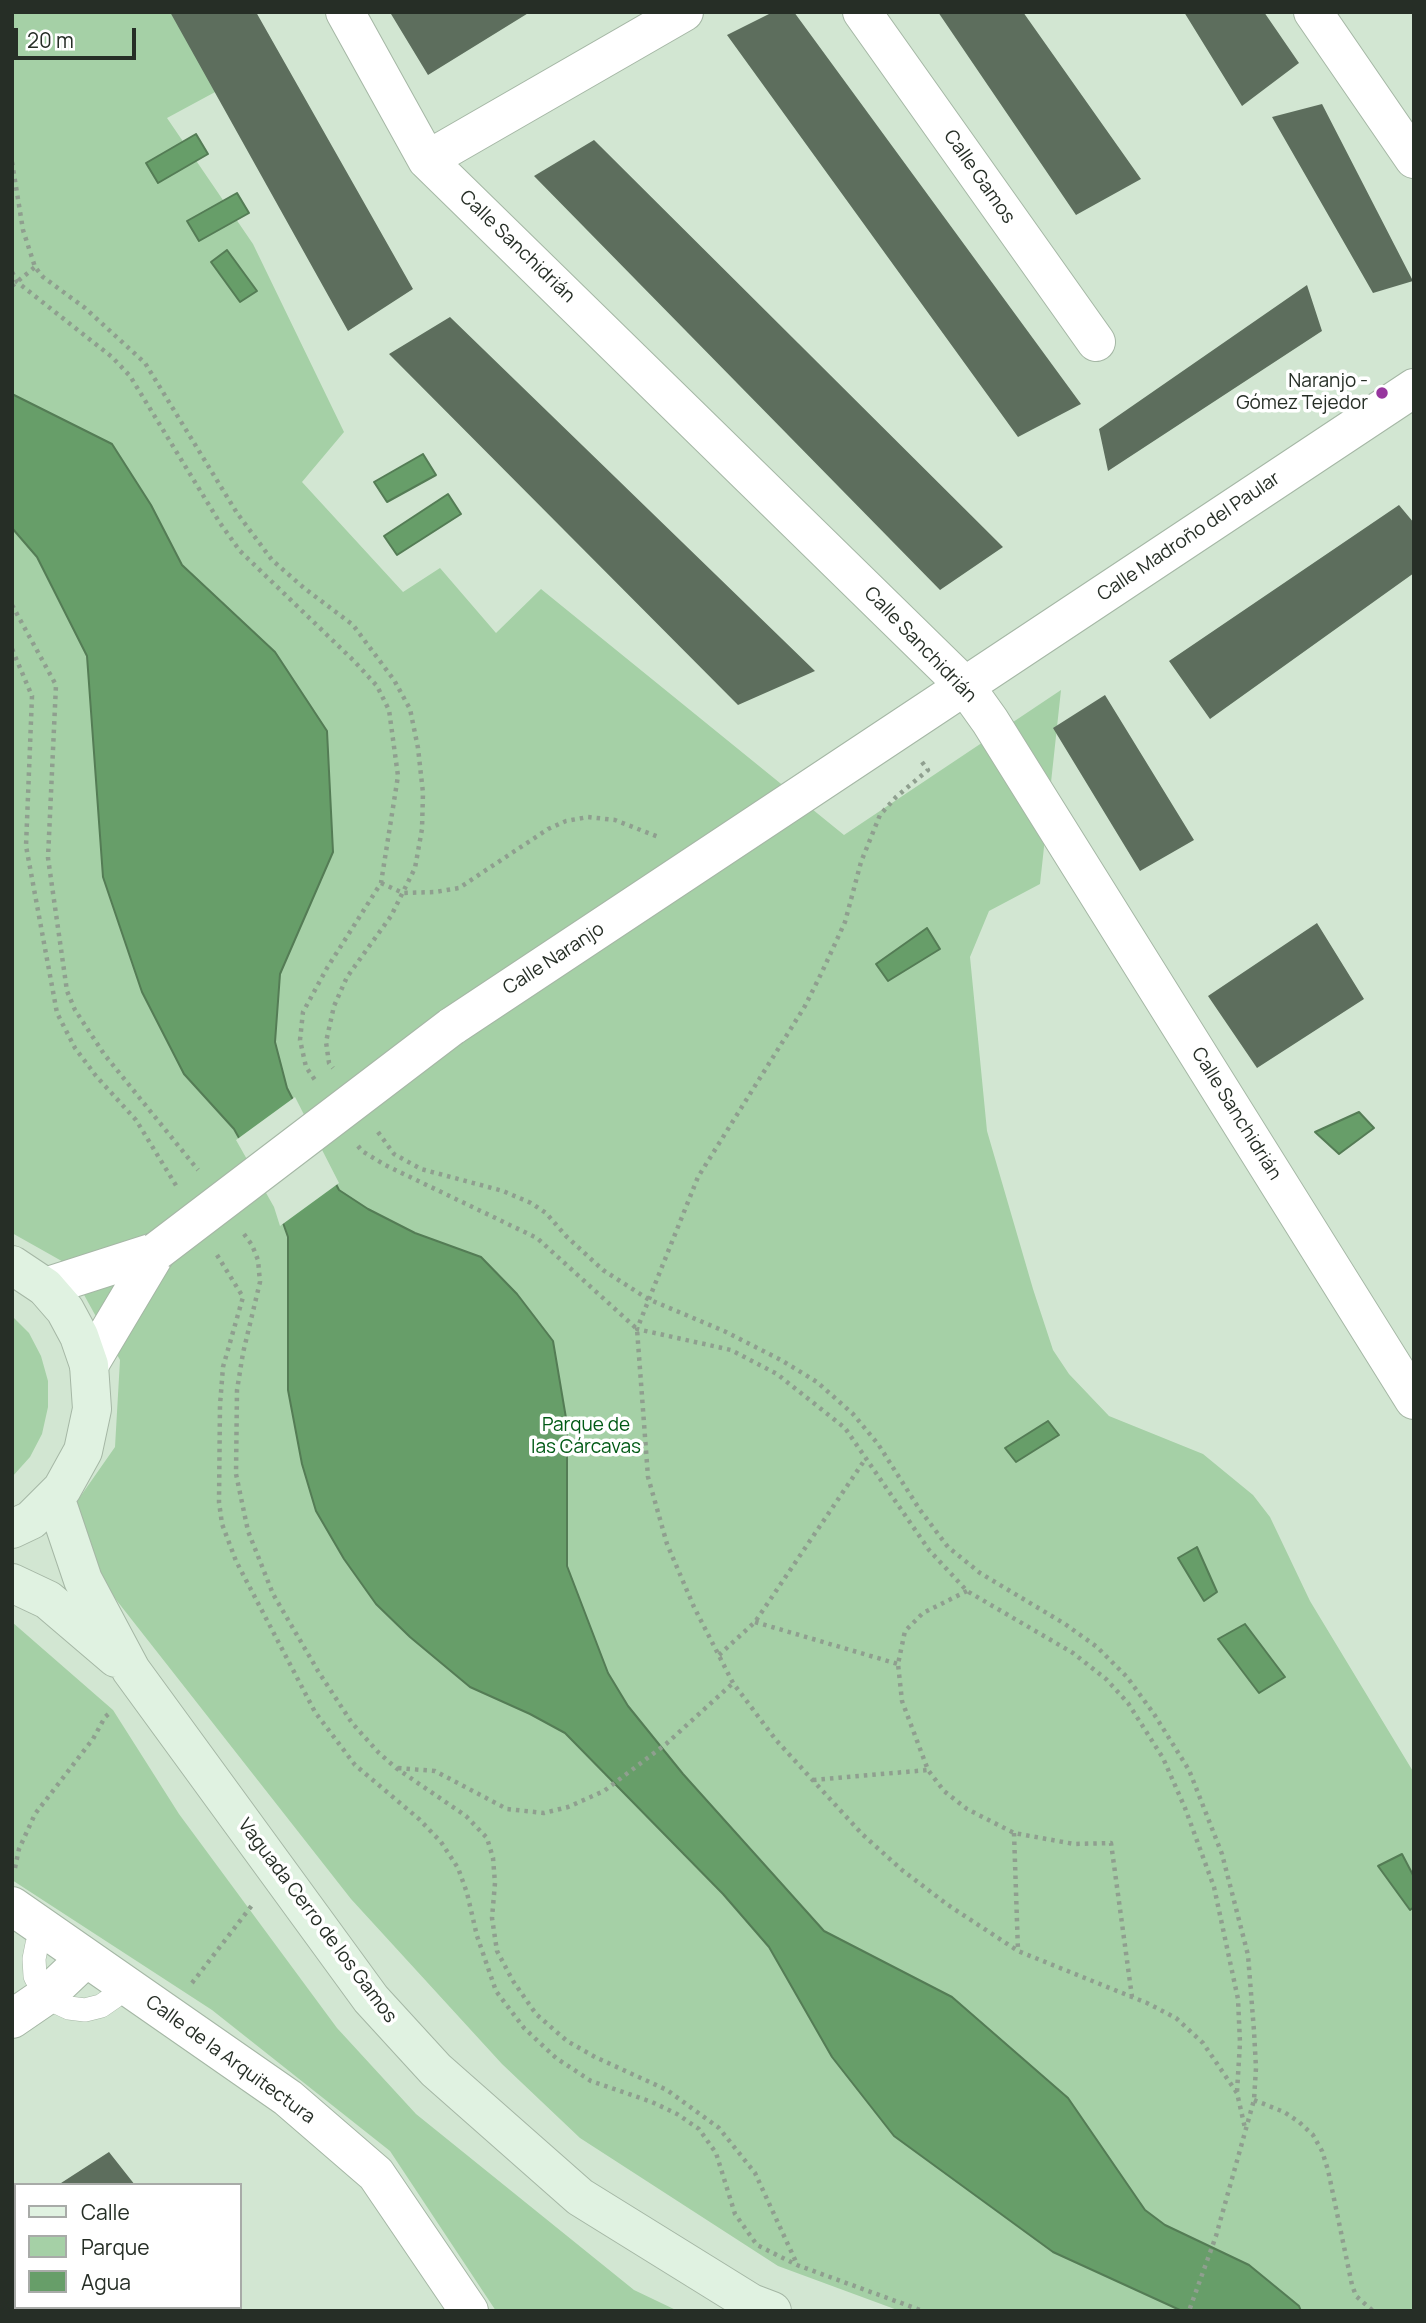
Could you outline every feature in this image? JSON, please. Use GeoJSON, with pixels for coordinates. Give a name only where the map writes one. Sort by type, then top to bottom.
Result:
{"type":"FeatureCollection","features":[{"type":"Feature","properties":{"kind":"main road"},"geometry":{"type":"LineString","coordinates":[[12,1265],[45,1287],[65,1310],[79,1336],[89,1365],[92,1409],[83,1451],[55,1497],[31,1520],[12,1529]]}},
{"type":"Feature","properties":{"kind":"main road","name":"Vaguada Cerro de los Gamos"},"geometry":{"type":"LineString","coordinates":[[55,1497],[83,1580],[137,1680],[371,1999],[436,2070],[580,2197],[751,2302],[772,2311]]}},
{"type":"Feature","properties":{"kind":"main road","name":"Vaguada Cerro de los Gamos"},"geometry":{"type":"LineString","coordinates":[[12,1583],[48,1600],[137,1680]]}},
{"type":"Feature","properties":{"kind":"street","name":"Calle Sanchidrián"},"geometry":{"type":"LineString","coordinates":[[345,12],[428,160],[965,686],[990,721],[1414,1400]]}},
{"type":"Feature","properties":{"kind":"street"},"geometry":{"type":"LineString","coordinates":[[428,160],[684,12]]}},
{"type":"Feature","properties":{"kind":"street","name":"Calle Gamos"},"geometry":{"type":"LineString","coordinates":[[862,12],[1096,342]]}},
{"type":"Feature","properties":{"kind":"street"},"geometry":{"type":"LineString","coordinates":[[1313,12],[1414,159]]}},
{"type":"Feature","properties":{"kind":"street","name":"Calle Madroño del Paular"},"geometry":{"type":"LineString","coordinates":[[965,686],[1414,388]]}},
{"type":"Feature","properties":{"kind":"street","name":"Calle Naranjo"},"geometry":{"type":"LineString","coordinates":[[45,1287],[156,1251],[451,1027],[965,686]]}},
{"type":"Feature","properties":{"kind":"street","name":"Calle Naranjo"},"geometry":{"type":"LineString","coordinates":[[89,1365],[156,1251]]}},
{"type":"Feature","properties":{"kind":"street","name":"Calle de la Arquitectura"},"geometry":{"type":"LineString","coordinates":[[12,1906],[288,2098],[376,2174],[469,2311]]}},
{"type":"Feature","properties":{"kind":"street"},"geometry":{"type":"LineString","coordinates":[[12,2019],[47,1995],[86,1958]]}},
{"type":"Feature","properties":{"kind":"lane"},"geometry":{"type":"LineString","coordinates":[[46,1930],[37,1944],[35,1976],[54,2001],[69,2008],[85,2010],[101,2006],[114,1997],[124,1984]]}},
{"type":"Feature","properties":{"kind":"path"},"geometry":{"type":"LineString","coordinates":[[12,162],[23,230],[35,267],[43,277],[85,308],[145,363],[237,513],[272,560],[353,625],[410,709],[423,793],[422,829],[415,868],[391,916],[347,977],[334,1006],[326,1042],[329,1063],[337,1075]]}},
{"type":"Feature","properties":{"kind":"path"},"geometry":{"type":"LineString","coordinates":[[15,284],[35,267]]}},
{"type":"Feature","properties":{"kind":"path"},"geometry":{"type":"LineString","coordinates":[[12,271],[15,284],[121,366],[240,551],[377,686],[389,710],[398,776],[381,883],[327,968],[303,1012],[300,1040],[306,1067],[320,1088]]}},
{"type":"Feature","properties":{"kind":"path"},"geometry":{"type":"LineString","coordinates":[[12,605],[56,685],[48,858],[67,992],[75,1010],[104,1054],[205,1180]]}},
{"type":"Feature","properties":{"kind":"path"},"geometry":{"type":"LineString","coordinates":[[12,649],[32,696],[26,846],[57,1013],[82,1058],[136,1120],[181,1193]]}},
{"type":"Feature","properties":{"kind":"path"},"geometry":{"type":"LineString","coordinates":[[899,732],[928,770],[896,797],[880,815],[861,862],[845,922],[822,972],[805,1006],[698,1177],[637,1329],[648,1477],[667,1544],[694,1607],[733,1683],[776,1740],[862,1834],[902,1870],[948,1905],[1018,1951],[1132,1997],[1176,2018],[1203,2043],[1237,2093]]}},
{"type":"Feature","properties":{"kind":"path"},"geometry":{"type":"LineString","coordinates":[[381,883],[403,893],[459,888],[548,829],[566,821],[588,817],[615,820],[709,857]]}},
{"type":"Feature","properties":{"kind":"path"},"geometry":{"type":"LineString","coordinates":[[378,1131],[394,1154],[421,1169],[503,1191],[531,1203],[546,1213],[566,1236],[603,1270],[648,1299],[724,1331],[817,1382],[853,1414],[878,1444],[920,1510],[948,1547],[980,1573],[1065,1624],[1097,1647],[1127,1677],[1154,1714],[1189,1770],[1222,1854],[1248,1955],[1254,2031],[1254,2100],[1216,2236],[1189,2311]]}},
{"type":"Feature","properties":{"kind":"path"},"geometry":{"type":"LineString","coordinates":[[355,1140],[362,1151],[385,1165],[537,1238],[637,1329],[731,1350],[777,1374],[845,1428],[929,1550],[967,1591],[1073,1653],[1106,1679],[1128,1703],[1163,1758],[1214,1887],[1238,1999],[1240,2043],[1237,2093],[1245,2130]]}},
{"type":"Feature","properties":{"kind":"path"},"geometry":{"type":"LineString","coordinates":[[237,1223],[252,1245],[258,1260],[260,1282],[237,1390],[236,1474],[248,1531],[273,1594],[352,1723],[396,1768],[466,1816],[487,1838],[493,1858],[495,1883],[492,1918],[497,1951],[513,1981],[536,2014],[567,2041],[667,2090],[719,2127],[755,2173],[797,2264]]}},
{"type":"Feature","properties":{"kind":"path"},"geometry":{"type":"LineString","coordinates":[[215,1251],[243,1297],[223,1367],[219,1502],[222,1524],[236,1560],[314,1712],[355,1765],[442,1842],[458,1868],[496,1990],[524,2028],[556,2058],[591,2081],[652,2102],[699,2129],[716,2153],[735,2214],[757,2245],[797,2264],[923,2311]]}},
{"type":"Feature","properties":{"kind":"path"},"geometry":{"type":"LineString","coordinates":[[719,1656],[755,1622],[866,1458]]}},
{"type":"Feature","properties":{"kind":"path"},"geometry":{"type":"LineString","coordinates":[[967,1591],[923,1613],[905,1631],[898,1664],[902,1701],[928,1770],[944,1791],[967,1810],[1014,1833],[1074,1844],[1111,1843],[1132,1997]]}},
{"type":"Feature","properties":{"kind":"path"},"geometry":{"type":"LineString","coordinates":[[755,1622],[898,1664]]}},
{"type":"Feature","properties":{"kind":"path"},"geometry":{"type":"LineString","coordinates":[[12,1880],[19,1849],[35,1814],[93,1739],[105,1717],[123,1702],[137,1680]]}},
{"type":"Feature","properties":{"kind":"path"},"geometry":{"type":"LineString","coordinates":[[396,1768],[435,1772],[507,1810],[544,1813],[568,1807],[604,1791],[666,1744],[733,1683]]}},
{"type":"Feature","properties":{"kind":"path"},"geometry":{"type":"LineString","coordinates":[[812,1780],[928,1770]]}},
{"type":"Feature","properties":{"kind":"path"},"geometry":{"type":"LineString","coordinates":[[1014,1833],[1018,1951]]}},
{"type":"Feature","properties":{"kind":"path"},"geometry":{"type":"LineString","coordinates":[[168,2014],[278,1872]]}},
{"type":"Feature","properties":{"kind":"path"},"geometry":{"type":"LineString","coordinates":[[1254,2100],[1284,2112],[1313,2135],[1328,2170],[1352,2285],[1356,2296],[1373,2311]]}},
{"type":"Feature","properties":{"kind":"green space","name":"Parque de las Cárcavas"},"geometry":{"type":"Polygon","coordinates":[[[12,12],[177,12],[217,91],[167,118],[253,244],[344,432],[302,482],[403,592],[440,568],[496,633],[541,589],[844,835],[1061,690],[1040,884],[989,911],[970,957],[987,1131],[1053,1350],[1069,1374],[1109,1416],[1203,1454],[1253,1495],[1270,1517],[1310,1601],[1414,1773],[1414,2311],[900,2311],[778,2266],[580,2138],[502,2064],[351,1899],[59,1527],[115,1447],[120,1360],[67,1264],[12,1233],[12,12]]]}},
{"type":"Feature","properties":{"kind":"green space"},"geometry":{"type":"Polygon","coordinates":[[[12,1316],[29,1333],[41,1356],[48,1381],[48,1407],[42,1434],[30,1457],[12,1477],[12,1316]]]}},
{"type":"Feature","properties":{"kind":"green space"},"geometry":{"type":"Polygon","coordinates":[[[12,1622],[113,1710],[179,1814],[337,2028],[416,2114],[634,2290],[678,2311],[496,2311],[390,2151],[212,2010],[12,1880],[12,1622]]]}},
{"type":"Feature","properties":{"kind":"water"},"geometry":{"type":"Polygon","coordinates":[[[196,134],[208,154],[158,183],[146,163],[196,134]]]}},
{"type":"Feature","properties":{"kind":"water"},"geometry":{"type":"Polygon","coordinates":[[[237,193],[249,213],[199,241],[187,221],[237,193]]]}},
{"type":"Feature","properties":{"kind":"water"},"geometry":{"type":"Polygon","coordinates":[[[227,250],[257,291],[240,302],[211,262],[227,250]]]}},
{"type":"Feature","properties":{"kind":"water"},"geometry":{"type":"Polygon","coordinates":[[[12,394],[112,444],[151,505],[182,565],[275,652],[327,731],[333,852],[280,974],[275,1042],[287,1088],[339,1190],[368,1209],[415,1233],[481,1257],[517,1294],[553,1341],[567,1424],[567,1566],[608,1673],[628,1706],[683,1774],[824,1931],[952,1997],[1068,2098],[1145,2210],[1165,2225],[1249,2265],[1299,2306],[1301,2311],[1182,2311],[1053,2252],[894,2136],[832,2057],[769,1947],[723,1894],[565,1733],[470,1687],[410,1637],[376,1604],[344,1559],[316,1511],[302,1464],[288,1390],[288,1237],[277,1206],[234,1129],[184,1074],[142,992],[103,877],[87,656],[37,557],[12,528],[12,394]]]}},
{"type":"Feature","properties":{"kind":"water"},"geometry":{"type":"Polygon","coordinates":[[[423,454],[436,475],[387,502],[374,482],[423,454]]]}},
{"type":"Feature","properties":{"kind":"water"},"geometry":{"type":"Polygon","coordinates":[[[448,494],[461,514],[397,555],[384,536],[448,494]]]}},
{"type":"Feature","properties":{"kind":"water"},"geometry":{"type":"Polygon","coordinates":[[[927,928],[940,949],[888,981],[876,964],[927,928]]]}},
{"type":"Feature","properties":{"kind":"water"},"geometry":{"type":"Polygon","coordinates":[[[1359,1112],[1374,1128],[1339,1154],[1315,1132],[1359,1112]]]}},
{"type":"Feature","properties":{"kind":"water"},"geometry":{"type":"Polygon","coordinates":[[[1048,1421],[1059,1435],[1016,1462],[1005,1448],[1048,1421]]]}},
{"type":"Feature","properties":{"kind":"water"},"geometry":{"type":"Polygon","coordinates":[[[1197,1547],[1217,1592],[1204,1601],[1178,1558],[1197,1547]]]}},
{"type":"Feature","properties":{"kind":"water"},"geometry":{"type":"Polygon","coordinates":[[[1245,1624],[1285,1677],[1259,1693],[1218,1639],[1245,1624]]]}},
{"type":"Feature","properties":{"kind":"water"},"geometry":{"type":"Polygon","coordinates":[[[1402,1854],[1414,1877],[1414,1907],[1410,1910],[1378,1866],[1402,1854]]]}},
{"type":"Feature","properties":{"kind":"pier"},"geometry":{"type":"Polygon","coordinates":[[[295,1097],[339,1183],[280,1226],[274,1207],[236,1140],[295,1097]]]}},
{"type":"Feature","properties":{"kind":"building"},"geometry":{"type":"Polygon","coordinates":[[[170,12],[256,12],[413,289],[348,331],[170,12]]]}},
{"type":"Feature","properties":{"kind":"building"},"geometry":{"type":"Polygon","coordinates":[[[530,12],[428,75],[391,14],[530,12]]]}},
{"type":"Feature","properties":{"kind":"building"},"geometry":{"type":"Polygon","coordinates":[[[773,12],[794,12],[1081,404],[1018,437],[727,35],[773,12]]]}},
{"type":"Feature","properties":{"kind":"building"},"geometry":{"type":"Polygon","coordinates":[[[938,12],[1023,12],[1141,179],[1076,215],[938,12]]]}},
{"type":"Feature","properties":{"kind":"building"},"geometry":{"type":"Polygon","coordinates":[[[1184,12],[1264,12],[1299,63],[1242,106],[1184,12]]]}},
{"type":"Feature","properties":{"kind":"building"},"geometry":{"type":"Polygon","coordinates":[[[1322,104],[1413,281],[1373,293],[1272,117],[1322,104]]]}},
{"type":"Feature","properties":{"kind":"building"},"geometry":{"type":"Polygon","coordinates":[[[594,140],[1003,547],[940,590],[534,176],[594,140]]]}},
{"type":"Feature","properties":{"kind":"building"},"geometry":{"type":"Polygon","coordinates":[[[1307,285],[1322,331],[1108,471],[1099,429],[1307,285]]]}},
{"type":"Feature","properties":{"kind":"building"},"geometry":{"type":"Polygon","coordinates":[[[450,317],[815,671],[738,705],[389,354],[450,317]]]}},
{"type":"Feature","properties":{"kind":"building"},"geometry":{"type":"Polygon","coordinates":[[[1399,505],[1414,523],[1414,573],[1210,719],[1169,661],[1399,505]]]}},
{"type":"Feature","properties":{"kind":"building"},"geometry":{"type":"Polygon","coordinates":[[[1105,695],[1194,840],[1140,871],[1053,728],[1105,695]]]}},
{"type":"Feature","properties":{"kind":"building"},"geometry":{"type":"Polygon","coordinates":[[[1317,923],[1364,999],[1257,1068],[1208,996],[1317,923]]]}},
{"type":"Feature","properties":{"kind":"building"},"geometry":{"type":"Polygon","coordinates":[[[109,2152],[133,2183],[61,2183],[109,2152]]]}},
{"type":"Feature","properties":{"kind":"building"},"geometry":{"type":"Polygon","coordinates":[[[12,2267],[14,2309],[39,2309],[12,2311],[12,2267]]]}},
{"type":"Feature","properties":{"kind":"building"},"geometry":{"type":"Polygon","coordinates":[[[220,2309],[221,2311],[139,2311],[220,2309]]]}},
{"type":"Feature","properties":{"kind":"place","name":"Naranjo - Gómez Tejedor"},"geometry":{"type":"Point","coordinates":[1382,393]}}]}
